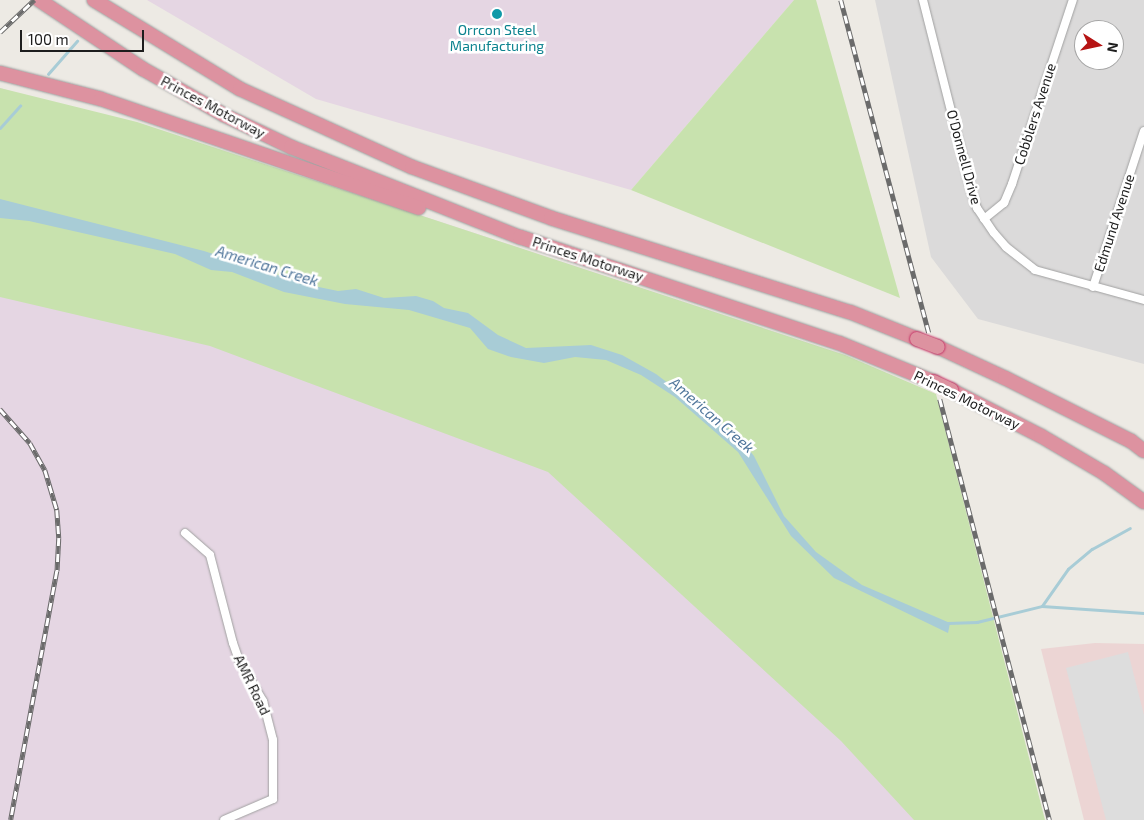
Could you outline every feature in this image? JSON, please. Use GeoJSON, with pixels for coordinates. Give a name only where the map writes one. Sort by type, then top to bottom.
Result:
{"type":"FeatureCollection","features":[{"type":"Feature","properties":{"kind":"highway","name":"Princes Motorway"},"geometry":{"type":"LineString","coordinates":[[39,0],[143,69],[249,127],[390,187],[520,237],[839,343],[934,382],[1041,436],[1104,473],[1144,502]]}},
{"type":"Feature","properties":{"kind":"highway","name":"Princes Motorway"},"geometry":{"type":"LineString","coordinates":[[94,0],[240,89],[412,167],[551,218],[850,312],[938,347],[1022,386],[1132,441],[1144,451]]}},
{"type":"Feature","properties":{"kind":"highway"},"geometry":{"type":"LineString","coordinates":[[0,73],[101,99],[442,216],[520,237]]}},
{"type":"Feature","properties":{"kind":"street","name":"O'Donnell Drive"},"geometry":{"type":"LineString","coordinates":[[924,0],[972,193],[984,220],[1006,247],[1035,270],[1144,300]]}},
{"type":"Feature","properties":{"kind":"street","name":"Cobblers Avenue"},"geometry":{"type":"LineString","coordinates":[[984,220],[1004,203],[1010,190],[1070,1]]}},
{"type":"Feature","properties":{"kind":"street","name":"Edmund Avenue"},"geometry":{"type":"LineString","coordinates":[[1093,287],[1144,131]]}},
{"type":"Feature","properties":{"kind":"street","name":"AMR Road"},"geometry":{"type":"LineString","coordinates":[[185,533],[210,555],[232,643],[239,660],[263,701],[273,740],[273,799],[224,820]]}},
{"type":"Feature","properties":{"kind":"shaded area"},"geometry":{"type":"Polygon","coordinates":[[[147,0],[794,0],[631,190],[316,99],[147,0]]]}},
{"type":"Feature","properties":{"kind":"shaded area"},"geometry":{"type":"Polygon","coordinates":[[[875,0],[1144,0],[1144,364],[978,319],[931,257],[875,0]]]}},
{"type":"Feature","properties":{"kind":"shaded area"},"geometry":{"type":"Polygon","coordinates":[[[0,88],[313,180],[845,355],[1043,820],[0,820],[0,88]]]}},
{"type":"Feature","properties":{"kind":"shaded area"},"geometry":{"type":"Polygon","coordinates":[[[1095,643],[1144,644],[1144,820],[1084,820],[1041,649],[1095,643]]]}},
{"type":"Feature","properties":{"kind":"shaded area"},"geometry":{"type":"Polygon","coordinates":[[[1128,652],[1144,715],[1144,820],[1106,820],[1066,668],[1128,652]]]}},
{"type":"Feature","properties":{"kind":"green space"},"geometry":{"type":"Polygon","coordinates":[[[794,0],[816,0],[900,298],[631,190],[794,0]]]}},
{"type":"Feature","properties":{"kind":"green space"},"geometry":{"type":"Polygon","coordinates":[[[0,88],[137,122],[845,355],[936,394],[1045,820],[914,820],[841,741],[548,472],[210,346],[0,297],[0,88]]]}},
{"type":"Feature","properties":{"kind":"water"},"geometry":{"type":"Polygon","coordinates":[[[0,199],[204,251],[309,285],[338,291],[356,289],[384,298],[416,296],[433,301],[444,308],[468,313],[498,335],[526,348],[591,345],[622,355],[656,374],[739,437],[754,456],[784,516],[816,552],[862,585],[950,623],[948,633],[834,578],[791,536],[738,452],[675,397],[641,375],[606,360],[575,357],[544,363],[511,357],[488,349],[470,328],[409,310],[345,304],[284,292],[232,272],[211,270],[175,254],[29,221],[0,218],[0,199]]]}},
{"type":"Feature","properties":{"kind":"waterway"},"geometry":{"type":"LineString","coordinates":[[48,74],[77,41]]}},
{"type":"Feature","properties":{"kind":"waterway"},"geometry":{"type":"LineString","coordinates":[[0,128],[20,106]]}},
{"type":"Feature","properties":{"kind":"waterway","name":"American Creek"},"geometry":{"type":"LineString","coordinates":[[948,623],[977,622],[1042,606],[1068,569],[1092,549],[1130,528]]}},
{"type":"Feature","properties":{"kind":"waterway"},"geometry":{"type":"LineString","coordinates":[[1042,606],[1144,613]]}},
{"type":"Feature","properties":{"kind":"railway"},"geometry":{"type":"LineString","coordinates":[[0,32],[34,0]]}},
{"type":"Feature","properties":{"kind":"railway"},"geometry":{"type":"LineString","coordinates":[[841,0],[929,333]]}},
{"type":"Feature","properties":{"kind":"railway"},"geometry":{"type":"LineString","coordinates":[[940,399],[1050,820]]}},
{"type":"Feature","properties":{"kind":"railway"},"geometry":{"type":"LineString","coordinates":[[0,409],[30,443],[45,470],[57,510],[59,538],[57,571],[11,820]]}},
{"type":"Feature","properties":{"kind":"place","name":"Orrcon Steel Manufacturing"},"geometry":{"type":"Point","coordinates":[497,14]}}]}
